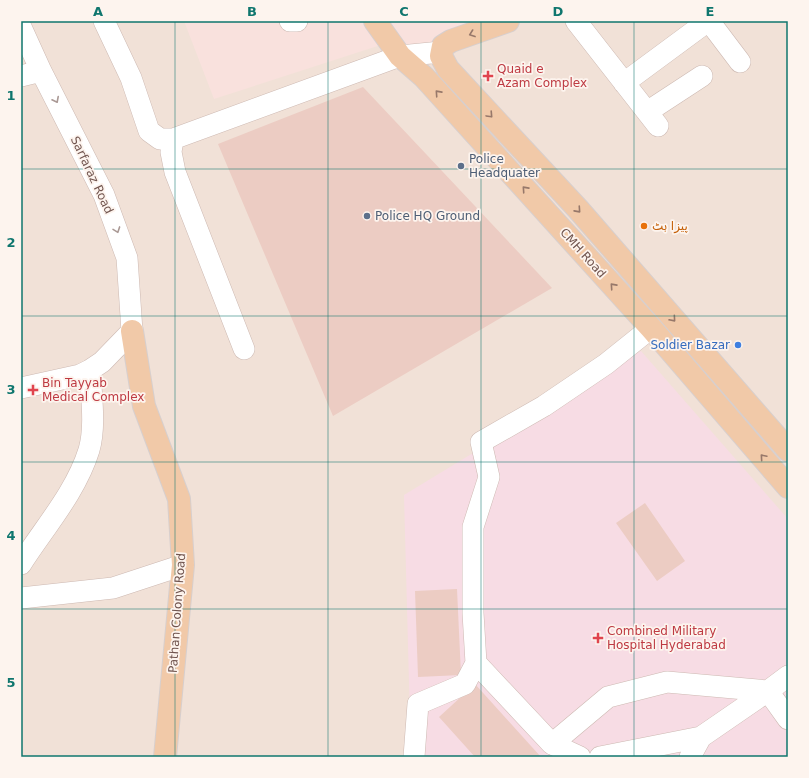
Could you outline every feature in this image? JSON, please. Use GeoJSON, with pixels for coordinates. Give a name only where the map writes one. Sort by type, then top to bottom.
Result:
{"type":"FeatureCollection","features":[{"type":"Feature","properties":{"kind":"main road","name":"CMH Road"},"geometry":{"type":"LineString","coordinates":[[375,21],[400,56],[424,77],[636,311],[788,487]]}},
{"type":"Feature","properties":{"kind":"main road"},"geometry":{"type":"LineString","coordinates":[[441,52],[443,46],[451,41],[508,21]]}},
{"type":"Feature","properties":{"kind":"main road","name":"CMH Road"},"geometry":{"type":"LineString","coordinates":[[441,52],[444,62],[459,82],[578,210],[788,450]]}},
{"type":"Feature","properties":{"kind":"main road"},"geometry":{"type":"LineString","coordinates":[[636,311],[654,298]]}},
{"type":"Feature","properties":{"kind":"main road","name":"Pathan Colony Road"},"geometry":{"type":"LineString","coordinates":[[132,331],[144,406],[179,499],[183,566],[164,757]]}},
{"type":"Feature","properties":{"kind":"street"},"geometry":{"type":"LineString","coordinates":[[104,21],[130,78],[149,131],[160,139],[173,140],[400,56],[441,52]]}},
{"type":"Feature","properties":{"kind":"street"},"geometry":{"type":"LineString","coordinates":[[290,21],[297,21]]}},
{"type":"Feature","properties":{"kind":"street"},"geometry":{"type":"LineString","coordinates":[[576,21],[653,119],[702,76]]}},
{"type":"Feature","properties":{"kind":"street"},"geometry":{"type":"LineString","coordinates":[[624,83],[708,21],[740,62]]}},
{"type":"Feature","properties":{"kind":"street","name":"Sarfaraz Road"},"geometry":{"type":"LineString","coordinates":[[21,27],[41,71],[104,195],[128,258],[132,331]]}},
{"type":"Feature","properties":{"kind":"street"},"geometry":{"type":"LineString","coordinates":[[21,76],[41,71]]}},
{"type":"Feature","properties":{"kind":"street"},"geometry":{"type":"LineString","coordinates":[[173,140],[171,152],[174,172],[244,349]]}},
{"type":"Feature","properties":{"kind":"street"},"geometry":{"type":"LineString","coordinates":[[414,757],[418,704],[465,684],[476,662],[473,613],[473,527],[489,477],[481,442],[544,406],[606,364],[651,328]]}},
{"type":"Feature","properties":{"kind":"street"},"geometry":{"type":"LineString","coordinates":[[21,388],[80,375],[90,370],[102,362],[132,331]]}},
{"type":"Feature","properties":{"kind":"street"},"geometry":{"type":"LineString","coordinates":[[21,564],[72,487],[89,450],[91,434],[90,370]]}},
{"type":"Feature","properties":{"kind":"street"},"geometry":{"type":"LineString","coordinates":[[21,598],[113,588],[183,566]]}},
{"type":"Feature","properties":{"kind":"street"},"geometry":{"type":"LineString","coordinates":[[476,662],[552,744],[580,757]]}},
{"type":"Feature","properties":{"kind":"street"},"geometry":{"type":"LineString","coordinates":[[600,757],[701,737],[788,676]]}},
{"type":"Feature","properties":{"kind":"street"},"geometry":{"type":"LineString","coordinates":[[552,744],[608,697],[667,682],[768,690]]}},
{"type":"Feature","properties":{"kind":"street"},"geometry":{"type":"LineString","coordinates":[[768,690],[788,719]]}},
{"type":"Feature","properties":{"kind":"street"},"geometry":{"type":"LineString","coordinates":[[690,757],[701,737]]}},
{"type":"Feature","properties":{"kind":"shaded area"},"geometry":{"type":"Polygon","coordinates":[[[21,21],[788,21],[788,757],[21,757],[21,21]]]}},
{"type":"Feature","properties":{"kind":"shaded area"},"geometry":{"type":"Polygon","coordinates":[[[184,21],[494,21],[400,56],[390,42],[214,99],[184,21]]]}},
{"type":"Feature","properties":{"kind":"shaded area","name":"Combined Military Hospital Hyderabad"},"geometry":{"type":"Polygon","coordinates":[[[641,351],[788,519],[788,757],[411,757],[404,495],[641,351]]]}},
{"type":"Feature","properties":{"kind":"building","name":"Police HQ Ground"},"geometry":{"type":"Polygon","coordinates":[[[363,87],[552,288],[333,416],[218,144],[363,87]]]}},
{"type":"Feature","properties":{"kind":"building"},"geometry":{"type":"Polygon","coordinates":[[[645,503],[685,561],[657,581],[616,523],[645,503]]]}},
{"type":"Feature","properties":{"kind":"building"},"geometry":{"type":"Polygon","coordinates":[[[457,589],[461,675],[418,677],[415,591],[457,589]]]}},
{"type":"Feature","properties":{"kind":"building"},"geometry":{"type":"Polygon","coordinates":[[[475,684],[541,757],[475,757],[439,717],[475,684]]]}},
{"type":"Feature","properties":{"kind":"place","name":"Quaid e Azam Complex"},"geometry":{"type":"Point","coordinates":[488,76]}},
{"type":"Feature","properties":{"kind":"place","name":"Police Headquater"},"geometry":{"type":"Point","coordinates":[461,166]}},
{"type":"Feature","properties":{"kind":"place","name":"Police HQ Ground"},"geometry":{"type":"Point","coordinates":[367,216]}},
{"type":"Feature","properties":{"kind":"place","name":"پیزا ہٹ"},"geometry":{"type":"Point","coordinates":[644,226]}},
{"type":"Feature","properties":{"kind":"place","name":"Soldier Bazar"},"geometry":{"type":"Point","coordinates":[738,345]}},
{"type":"Feature","properties":{"kind":"place","name":"Bin Tayyab Medical Complex"},"geometry":{"type":"Point","coordinates":[33,390]}},
{"type":"Feature","properties":{"kind":"place","name":"Combined Military Hospital Hyderabad"},"geometry":{"type":"Point","coordinates":[598,638]}}]}
